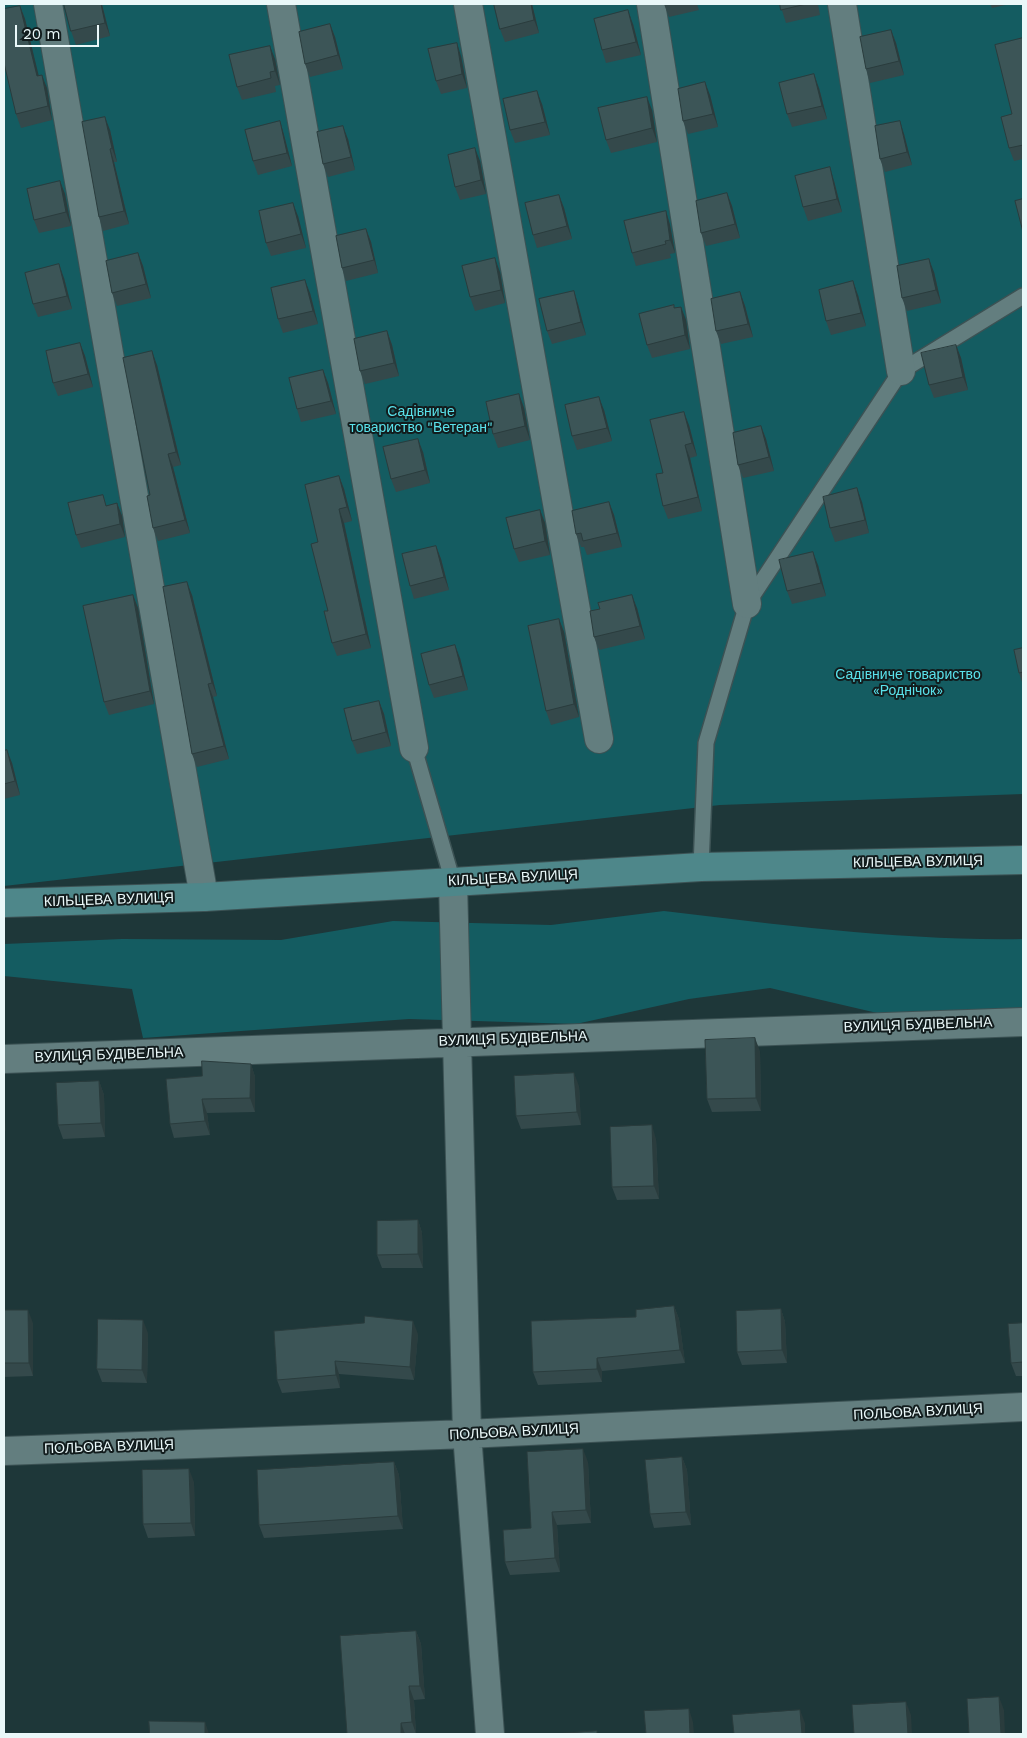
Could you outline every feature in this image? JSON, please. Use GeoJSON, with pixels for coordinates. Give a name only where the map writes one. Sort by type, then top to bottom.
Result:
{"type":"FeatureCollection","features":[{"type":"Feature","properties":{"kind":"main road","name":"КІЛЬЦЕВА ВУЛИЦЯ"},"geometry":{"type":"LineString","coordinates":[[4,903],[204,896],[700,867],[1023,860]]}},
{"type":"Feature","properties":{"kind":"street"},"geometry":{"type":"LineString","coordinates":[[48,4],[204,896]]}},
{"type":"Feature","properties":{"kind":"street"},"geometry":{"type":"LineString","coordinates":[[281,4],[414,748]]}},
{"type":"Feature","properties":{"kind":"street"},"geometry":{"type":"LineString","coordinates":[[468,4],[599,739]]}},
{"type":"Feature","properties":{"kind":"street"},"geometry":{"type":"LineString","coordinates":[[651,4],[747,604]]}},
{"type":"Feature","properties":{"kind":"street"},"geometry":{"type":"LineString","coordinates":[[842,4],[901,371]]}},
{"type":"Feature","properties":{"kind":"street"},"geometry":{"type":"LineString","coordinates":[[453,882],[468,1434],[490,1734]]}},
{"type":"Feature","properties":{"kind":"street","name":"ВУЛИЦЯ БУДІВЕЛЬНА"},"geometry":{"type":"LineString","coordinates":[[4,1059],[1023,1022]]}},
{"type":"Feature","properties":{"kind":"street","name":"ПОЛЬОВА ВУЛИЦЯ"},"geometry":{"type":"LineString","coordinates":[[4,1451],[468,1434],[1023,1407]]}},
{"type":"Feature","properties":{"kind":"lane"},"geometry":{"type":"LineString","coordinates":[[700,867],[706,743],[747,604],[901,371],[1023,296]]}},
{"type":"Feature","properties":{"kind":"lane"},"geometry":{"type":"LineString","coordinates":[[414,748],[453,882]]}},
{"type":"Feature","properties":{"kind":"green space","name":"Садівниче товариство \"Ветеран\""},"geometry":{"type":"Polygon","coordinates":[[[4,4],[1023,4],[1023,794],[720,805],[4,886],[4,4]]]}},
{"type":"Feature","properties":{"kind":"green space"},"geometry":{"type":"Polygon","coordinates":[[[664,911],[798,927],[888,935],[1023,939],[1023,1008],[890,1016],[770,988],[689,999],[576,1024],[409,1019],[143,1038],[132,989],[4,976],[4,944],[122,939],[281,940],[393,921],[551,925],[664,911]]]}},
{"type":"Feature","properties":{"kind":"building"},"geometry":{"type":"Polygon","coordinates":[[[64,4],[101,4],[105,23],[71,31],[64,4]]]}},
{"type":"Feature","properties":{"kind":"building"},"geometry":{"type":"Polygon","coordinates":[[[494,4],[531,4],[534,20],[500,29],[494,4]]]}},
{"type":"Feature","properties":{"kind":"building"},"geometry":{"type":"Polygon","coordinates":[[[780,4],[806,4],[781,10],[780,4]]]}},
{"type":"Feature","properties":{"kind":"building"},"geometry":{"type":"Polygon","coordinates":[[[20,6],[37,76],[42,75],[48,106],[16,114],[4,63],[4,9],[20,6]]]}},
{"type":"Feature","properties":{"kind":"building"},"geometry":{"type":"Polygon","coordinates":[[[628,10],[636,42],[602,50],[594,19],[628,10]]]}},
{"type":"Feature","properties":{"kind":"building"},"geometry":{"type":"Polygon","coordinates":[[[330,24],[338,55],[305,64],[299,32],[330,24]]]}},
{"type":"Feature","properties":{"kind":"building"},"geometry":{"type":"Polygon","coordinates":[[[891,30],[899,61],[866,69],[860,37],[891,30]]]}},
{"type":"Feature","properties":{"kind":"building"},"geometry":{"type":"Polygon","coordinates":[[[1023,38],[1023,145],[1009,148],[1001,117],[1012,114],[995,45],[1023,38]]]}},
{"type":"Feature","properties":{"kind":"building"},"geometry":{"type":"Polygon","coordinates":[[[457,43],[462,74],[436,81],[428,49],[457,43]]]}},
{"type":"Feature","properties":{"kind":"building"},"geometry":{"type":"Polygon","coordinates":[[[270,46],[275,71],[270,72],[271,78],[237,87],[229,55],[270,46]]]}},
{"type":"Feature","properties":{"kind":"building"},"geometry":{"type":"Polygon","coordinates":[[[814,74],[822,106],[787,114],[779,83],[814,74]]]}},
{"type":"Feature","properties":{"kind":"building"},"geometry":{"type":"Polygon","coordinates":[[[705,82],[713,114],[683,121],[678,89],[705,82]]]}},
{"type":"Feature","properties":{"kind":"building"},"geometry":{"type":"Polygon","coordinates":[[[537,91],[545,122],[510,130],[503,99],[537,91]]]}},
{"type":"Feature","properties":{"kind":"building"},"geometry":{"type":"Polygon","coordinates":[[[647,97],[652,128],[606,140],[598,108],[647,97]]]}},
{"type":"Feature","properties":{"kind":"building"},"geometry":{"type":"Polygon","coordinates":[[[105,117],[124,211],[99,217],[82,122],[105,117]]]}},
{"type":"Feature","properties":{"kind":"building"},"geometry":{"type":"Polygon","coordinates":[[[280,121],[287,153],[253,161],[245,130],[280,121]]]}},
{"type":"Feature","properties":{"kind":"building"},"geometry":{"type":"Polygon","coordinates":[[[900,121],[907,152],[880,159],[875,126],[900,121]]]}},
{"type":"Feature","properties":{"kind":"building"},"geometry":{"type":"Polygon","coordinates":[[[343,126],[351,157],[323,164],[317,132],[343,126]]]}},
{"type":"Feature","properties":{"kind":"building"},"geometry":{"type":"Polygon","coordinates":[[[475,148],[481,180],[455,187],[448,155],[475,148]]]}},
{"type":"Feature","properties":{"kind":"building"},"geometry":{"type":"Polygon","coordinates":[[[830,167],[837,199],[803,207],[795,176],[830,167]]]}},
{"type":"Feature","properties":{"kind":"building"},"geometry":{"type":"Polygon","coordinates":[[[60,181],[66,212],[34,220],[27,189],[60,181]]]}},
{"type":"Feature","properties":{"kind":"building"},"geometry":{"type":"Polygon","coordinates":[[[727,193],[735,224],[701,233],[696,201],[727,193]]]}},
{"type":"Feature","properties":{"kind":"building"},"geometry":{"type":"Polygon","coordinates":[[[559,195],[567,226],[533,235],[525,203],[559,195]]]}},
{"type":"Feature","properties":{"kind":"building"},"geometry":{"type":"Polygon","coordinates":[[[1023,199],[1023,232],[1015,201],[1023,199]]]}},
{"type":"Feature","properties":{"kind":"building"},"geometry":{"type":"Polygon","coordinates":[[[293,203],[301,234],[266,243],[259,211],[293,203]]]}},
{"type":"Feature","properties":{"kind":"building"},"geometry":{"type":"Polygon","coordinates":[[[666,211],[670,240],[665,241],[666,244],[632,253],[624,221],[666,211]]]}},
{"type":"Feature","properties":{"kind":"building"},"geometry":{"type":"Polygon","coordinates":[[[366,229],[374,260],[342,268],[336,236],[366,229]]]}},
{"type":"Feature","properties":{"kind":"building"},"geometry":{"type":"Polygon","coordinates":[[[138,253],[146,284],[112,293],[106,261],[138,253]]]}},
{"type":"Feature","properties":{"kind":"building"},"geometry":{"type":"Polygon","coordinates":[[[495,258],[501,290],[470,297],[462,266],[495,258]]]}},
{"type":"Feature","properties":{"kind":"building"},"geometry":{"type":"Polygon","coordinates":[[[929,259],[936,290],[902,298],[897,266],[929,259]]]}},
{"type":"Feature","properties":{"kind":"building"},"geometry":{"type":"Polygon","coordinates":[[[59,264],[67,296],[33,304],[25,273],[59,264]]]}},
{"type":"Feature","properties":{"kind":"building"},"geometry":{"type":"Polygon","coordinates":[[[305,280],[313,311],[278,319],[271,288],[305,280]]]}},
{"type":"Feature","properties":{"kind":"building"},"geometry":{"type":"Polygon","coordinates":[[[853,281],[861,313],[826,321],[819,290],[853,281]]]}},
{"type":"Feature","properties":{"kind":"building"},"geometry":{"type":"Polygon","coordinates":[[[574,291],[581,322],[547,331],[539,299],[574,291]]]}},
{"type":"Feature","properties":{"kind":"building"},"geometry":{"type":"Polygon","coordinates":[[[740,292],[748,324],[716,331],[711,299],[740,292]]]}},
{"type":"Feature","properties":{"kind":"building"},"geometry":{"type":"Polygon","coordinates":[[[674,305],[674,308],[681,307],[685,335],[647,345],[639,314],[674,305]]]}},
{"type":"Feature","properties":{"kind":"building"},"geometry":{"type":"Polygon","coordinates":[[[387,331],[394,363],[360,371],[354,339],[387,331]]]}},
{"type":"Feature","properties":{"kind":"building"},"geometry":{"type":"Polygon","coordinates":[[[80,343],[88,374],[53,383],[46,351],[80,343]]]}},
{"type":"Feature","properties":{"kind":"building"},"geometry":{"type":"Polygon","coordinates":[[[956,345],[963,377],[929,385],[921,353],[956,345]]]}},
{"type":"Feature","properties":{"kind":"building"},"geometry":{"type":"Polygon","coordinates":[[[152,351],[176,452],[168,454],[185,520],[153,528],[147,496],[150,495],[123,358],[152,351]]]}},
{"type":"Feature","properties":{"kind":"building"},"geometry":{"type":"Polygon","coordinates":[[[323,370],[331,401],[297,409],[289,378],[323,370]]]}},
{"type":"Feature","properties":{"kind":"building"},"geometry":{"type":"Polygon","coordinates":[[[519,394],[525,426],[493,434],[486,402],[519,394]]]}},
{"type":"Feature","properties":{"kind":"building"},"geometry":{"type":"Polygon","coordinates":[[[599,397],[607,428],[572,436],[565,405],[599,397]]]}},
{"type":"Feature","properties":{"kind":"building"},"geometry":{"type":"Polygon","coordinates":[[[684,412],[692,443],[685,445],[698,497],[663,506],[656,474],[663,473],[650,420],[684,412]]]}},
{"type":"Feature","properties":{"kind":"building"},"geometry":{"type":"Polygon","coordinates":[[[761,426],[769,457],[738,465],[733,433],[761,426]]]}},
{"type":"Feature","properties":{"kind":"building"},"geometry":{"type":"Polygon","coordinates":[[[418,439],[425,470],[391,479],[383,447],[418,439]]]}},
{"type":"Feature","properties":{"kind":"building"},"geometry":{"type":"Polygon","coordinates":[[[339,476],[347,507],[339,509],[366,634],[332,643],[324,611],[328,611],[311,544],[318,542],[305,485],[339,476]]]}},
{"type":"Feature","properties":{"kind":"building"},"geometry":{"type":"Polygon","coordinates":[[[857,488],[865,520],[830,528],[823,497],[857,488]]]}},
{"type":"Feature","properties":{"kind":"building"},"geometry":{"type":"Polygon","coordinates":[[[103,495],[106,506],[117,503],[120,524],[76,535],[68,503],[103,495]]]}},
{"type":"Feature","properties":{"kind":"building"},"geometry":{"type":"Polygon","coordinates":[[[609,502],[617,533],[583,541],[581,533],[576,534],[572,511],[609,502]]]}},
{"type":"Feature","properties":{"kind":"building"},"geometry":{"type":"Polygon","coordinates":[[[540,510],[545,541],[514,549],[506,518],[540,510]]]}},
{"type":"Feature","properties":{"kind":"building"},"geometry":{"type":"Polygon","coordinates":[[[436,546],[444,577],[410,586],[402,554],[436,546]]]}},
{"type":"Feature","properties":{"kind":"building"},"geometry":{"type":"Polygon","coordinates":[[[813,552],[821,583],[787,591],[779,560],[813,552]]]}},
{"type":"Feature","properties":{"kind":"building"},"geometry":{"type":"Polygon","coordinates":[[[187,582],[212,683],[208,684],[224,746],[192,754],[163,587],[187,582]]]}},
{"type":"Feature","properties":{"kind":"building"},"geometry":{"type":"Polygon","coordinates":[[[133,595],[150,691],[104,702],[83,606],[133,595]]]}},
{"type":"Feature","properties":{"kind":"building"},"geometry":{"type":"Polygon","coordinates":[[[632,595],[640,626],[594,637],[590,611],[600,609],[598,603],[632,595]]]}},
{"type":"Feature","properties":{"kind":"building"},"geometry":{"type":"Polygon","coordinates":[[[559,619],[574,704],[546,711],[528,626],[559,619]]]}},
{"type":"Feature","properties":{"kind":"building"},"geometry":{"type":"Polygon","coordinates":[[[455,645],[463,676],[429,685],[421,654],[455,645]]]}},
{"type":"Feature","properties":{"kind":"building"},"geometry":{"type":"Polygon","coordinates":[[[1023,648],[1023,672],[1019,673],[1014,650],[1023,648]]]}},
{"type":"Feature","properties":{"kind":"building"},"geometry":{"type":"Polygon","coordinates":[[[379,701],[386,732],[352,741],[344,709],[379,701]]]}},
{"type":"Feature","properties":{"kind":"building"},"geometry":{"type":"Polygon","coordinates":[[[7,750],[15,781],[4,784],[4,751],[7,750]]]}},
{"type":"Feature","properties":{"kind":"building"},"geometry":{"type":"Polygon","coordinates":[[[755,1038],[756,1098],[707,1099],[705,1040],[755,1038]]]}},
{"type":"Feature","properties":{"kind":"building"},"geometry":{"type":"Polygon","coordinates":[[[202,1061],[251,1064],[250,1098],[202,1099],[205,1121],[170,1124],[166,1079],[202,1076],[202,1061]]]}},
{"type":"Feature","properties":{"kind":"building"},"geometry":{"type":"Polygon","coordinates":[[[574,1073],[577,1112],[516,1116],[514,1076],[574,1073]]]}},
{"type":"Feature","properties":{"kind":"building"},"geometry":{"type":"Polygon","coordinates":[[[99,1081],[101,1123],[58,1125],[56,1083],[99,1081]]]}},
{"type":"Feature","properties":{"kind":"building"},"geometry":{"type":"Polygon","coordinates":[[[652,1125],[654,1186],[612,1187],[610,1127],[652,1125]]]}},
{"type":"Feature","properties":{"kind":"building"},"geometry":{"type":"Polygon","coordinates":[[[418,1220],[418,1254],[377,1255],[377,1221],[418,1220]]]}},
{"type":"Feature","properties":{"kind":"building"},"geometry":{"type":"Polygon","coordinates":[[[674,1306],[680,1350],[597,1358],[597,1369],[533,1372],[531,1321],[636,1317],[636,1310],[674,1306]]]}},
{"type":"Feature","properties":{"kind":"building"},"geometry":{"type":"Polygon","coordinates":[[[781,1309],[782,1350],[737,1352],[736,1311],[781,1309]]]}},
{"type":"Feature","properties":{"kind":"building"},"geometry":{"type":"Polygon","coordinates":[[[4,1310],[28,1310],[29,1363],[4,1363],[4,1310]]]}},
{"type":"Feature","properties":{"kind":"building"},"geometry":{"type":"Polygon","coordinates":[[[365,1316],[413,1321],[410,1367],[335,1361],[336,1375],[277,1380],[274,1331],[364,1323],[365,1316]]]}},
{"type":"Feature","properties":{"kind":"building"},"geometry":{"type":"Polygon","coordinates":[[[98,1319],[143,1320],[142,1370],[97,1369],[98,1319]]]}},
{"type":"Feature","properties":{"kind":"building"},"geometry":{"type":"Polygon","coordinates":[[[1023,1323],[1023,1362],[1011,1363],[1008,1324],[1023,1323]]]}},
{"type":"Feature","properties":{"kind":"building"},"geometry":{"type":"Polygon","coordinates":[[[583,1449],[586,1510],[552,1512],[555,1558],[505,1562],[503,1530],[531,1528],[527,1452],[583,1449]]]}},
{"type":"Feature","properties":{"kind":"building"},"geometry":{"type":"Polygon","coordinates":[[[682,1457],[686,1512],[650,1514],[645,1460],[682,1457]]]}},
{"type":"Feature","properties":{"kind":"building"},"geometry":{"type":"Polygon","coordinates":[[[394,1462],[398,1516],[259,1525],[257,1470],[394,1462]]]}},
{"type":"Feature","properties":{"kind":"building"},"geometry":{"type":"Polygon","coordinates":[[[189,1469],[191,1523],[143,1524],[142,1470],[189,1469]]]}},
{"type":"Feature","properties":{"kind":"building"},"geometry":{"type":"Polygon","coordinates":[[[416,1631],[420,1686],[409,1686],[412,1722],[401,1723],[401,1734],[347,1734],[340,1636],[416,1631]]]}},
{"type":"Feature","properties":{"kind":"building"},"geometry":{"type":"Polygon","coordinates":[[[999,1697],[1001,1734],[969,1734],[967,1699],[999,1697]]]}},
{"type":"Feature","properties":{"kind":"building"},"geometry":{"type":"Polygon","coordinates":[[[906,1702],[908,1734],[854,1734],[852,1705],[906,1702]]]}},
{"type":"Feature","properties":{"kind":"building"},"geometry":{"type":"Polygon","coordinates":[[[689,1709],[690,1734],[646,1734],[644,1711],[689,1709]]]}},
{"type":"Feature","properties":{"kind":"building"},"geometry":{"type":"Polygon","coordinates":[[[800,1710],[802,1734],[734,1734],[732,1715],[800,1710]]]}},
{"type":"Feature","properties":{"kind":"building"},"geometry":{"type":"Polygon","coordinates":[[[149,1721],[205,1722],[205,1734],[150,1734],[149,1721]]]}},
{"type":"Feature","properties":{"kind":"building"},"geometry":{"type":"Polygon","coordinates":[[[597,1731],[597,1734],[555,1734],[597,1731]]]}},
{"type":"Feature","properties":{"kind":"park label","name":"Садівниче товариство «Роднічок»"},"geometry":{"type":"Point","coordinates":[908,684]}}]}
